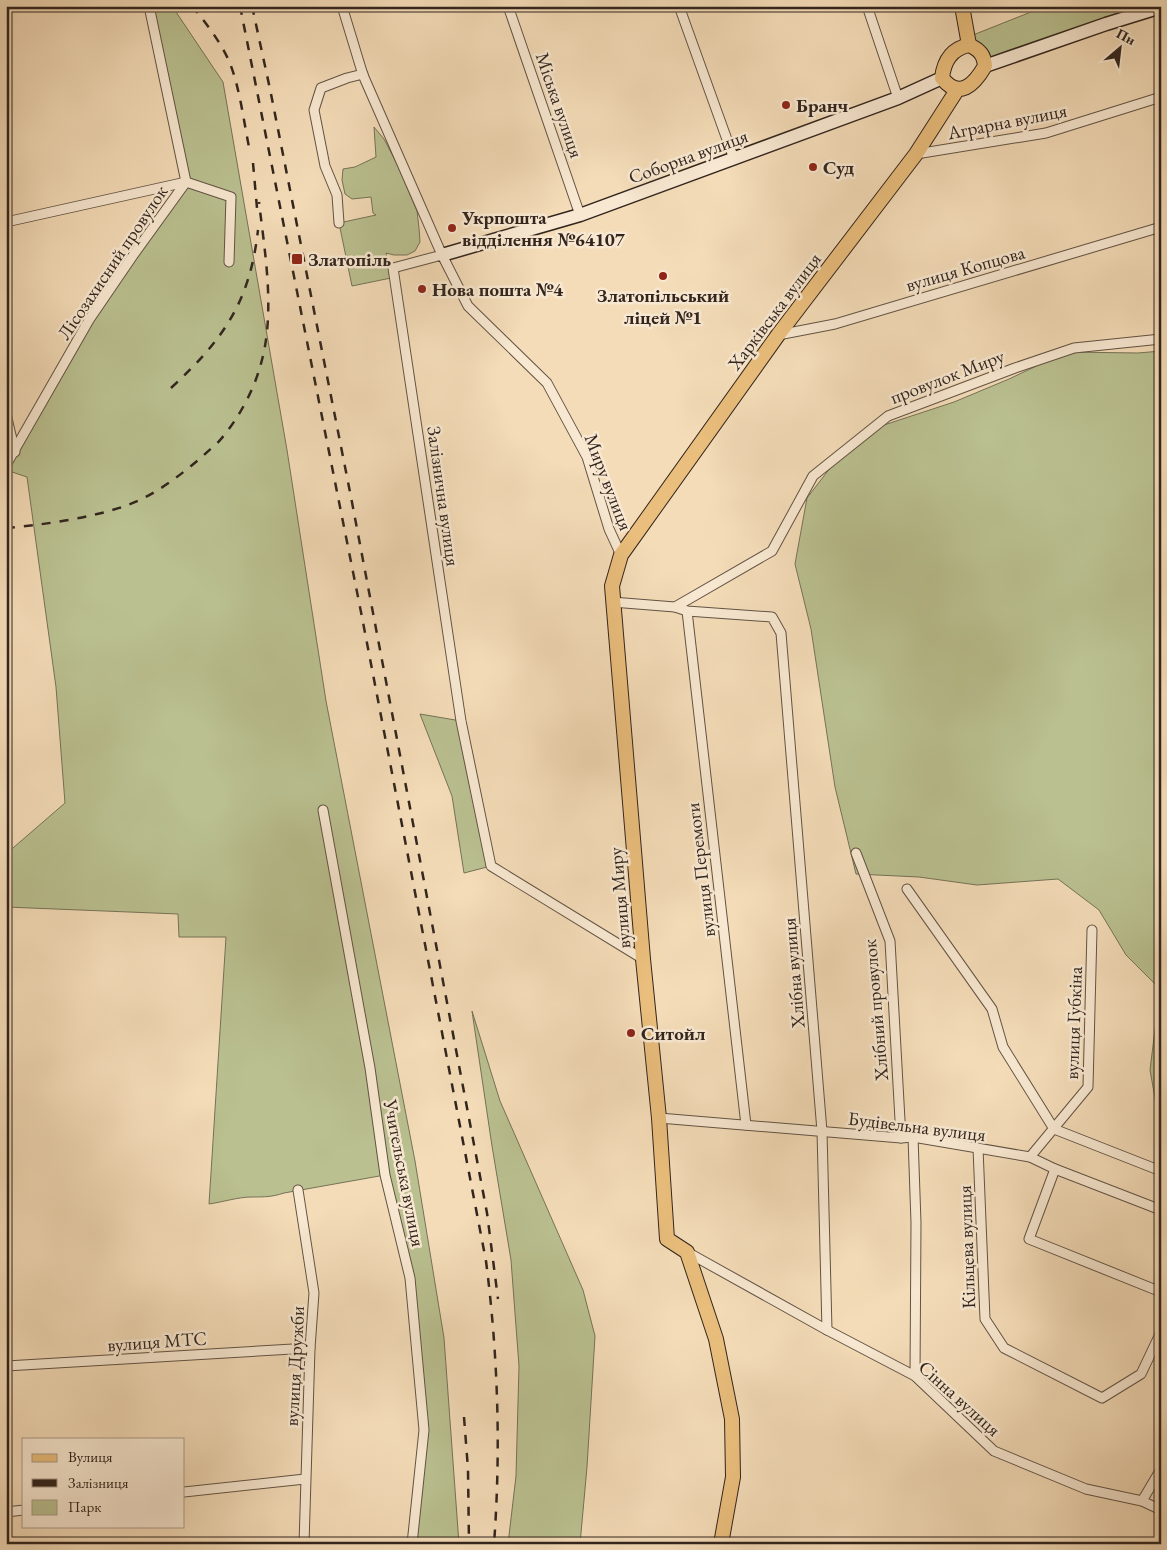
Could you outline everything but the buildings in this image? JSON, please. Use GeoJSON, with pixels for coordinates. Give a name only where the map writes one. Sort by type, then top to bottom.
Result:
{"type":"FeatureCollection","features":[{"type":"Feature","properties":{"kind":"main road"},"geometry":{"type":"LineString","coordinates":[[962,6],[969,45]]}},
{"type":"Feature","properties":{"kind":"main road"},"geometry":{"type":"LineString","coordinates":[[969,45],[978,49],[984,57],[985,66],[974,82],[967,87],[957,90],[949,86],[942,78],[944,66],[960,47],[969,45]]}},
{"type":"Feature","properties":{"kind":"main road","name":"Харківська вулиця"},"geometry":{"type":"LineString","coordinates":[[621,555],[778,335],[916,154],[957,90]]}},
{"type":"Feature","properties":{"kind":"main road","name":"вулиця Миру"},"geometry":{"type":"LineString","coordinates":[[621,555],[612,586],[612,602],[643,959],[659,1118],[667,1239],[687,1252]]}},
{"type":"Feature","properties":{"kind":"main road"},"geometry":{"type":"LineString","coordinates":[[687,1252],[716,1339],[732,1418],[733,1477],[721,1544]]}},
{"type":"Feature","properties":{"kind":"street","name":"Лісозахисний провулок"},"geometry":{"type":"LineString","coordinates":[[6,465],[89,320],[186,182],[149,6]]}},
{"type":"Feature","properties":{"kind":"street"},"geometry":{"type":"LineString","coordinates":[[342,6],[363,74],[442,255]]}},
{"type":"Feature","properties":{"kind":"street","name":"Міська вулиця"},"geometry":{"type":"LineString","coordinates":[[508,6],[580,215]]}},
{"type":"Feature","properties":{"kind":"street"},"geometry":{"type":"LineString","coordinates":[[679,6],[734,158]]}},
{"type":"Feature","properties":{"kind":"street"},"geometry":{"type":"LineString","coordinates":[[867,6],[898,98]]}},
{"type":"Feature","properties":{"kind":"street"},"geometry":{"type":"LineString","coordinates":[[985,66],[1161,7]]}},
{"type":"Feature","properties":{"kind":"street"},"geometry":{"type":"LineString","coordinates":[[339,223],[337,195],[325,166],[314,110],[321,88],[346,78],[363,74]]}},
{"type":"Feature","properties":{"kind":"street","name":"Соборна вулиця"},"geometry":{"type":"LineString","coordinates":[[442,255],[580,215],[898,98],[942,78]]}},
{"type":"Feature","properties":{"kind":"street","name":"Аграрна вулиця"},"geometry":{"type":"LineString","coordinates":[[916,154],[1046,133],[1161,97]]}},
{"type":"Feature","properties":{"kind":"street"},"geometry":{"type":"LineString","coordinates":[[6,222],[186,182],[231,197],[229,262]]}},
{"type":"Feature","properties":{"kind":"street","name":"вулиця Копцова"},"geometry":{"type":"LineString","coordinates":[[778,335],[835,324],[1161,227]]}},
{"type":"Feature","properties":{"kind":"street","name":"Миру вулиця"},"geometry":{"type":"LineString","coordinates":[[442,255],[468,306],[547,383],[587,457],[609,529],[621,555]]}},
{"type":"Feature","properties":{"kind":"street","name":"Залізнична вулиця"},"geometry":{"type":"LineString","coordinates":[[442,255],[394,268],[461,721],[491,866],[643,959]]}},
{"type":"Feature","properties":{"kind":"street","name":"провулок Миру"},"geometry":{"type":"LineString","coordinates":[[676,607],[772,551],[813,476],[888,416],[1074,348],[1161,340]]}},
{"type":"Feature","properties":{"kind":"street"},"geometry":{"type":"LineString","coordinates":[[6,414],[15,452]]}},
{"type":"Feature","properties":{"kind":"street"},"geometry":{"type":"LineString","coordinates":[[612,602],[676,607],[687,611]]}},
{"type":"Feature","properties":{"kind":"street","name":"Хлібна вулиця"},"geometry":{"type":"LineString","coordinates":[[687,611],[772,617],[781,632],[822,1131],[827,1330]]}},
{"type":"Feature","properties":{"kind":"street","name":"вулиця Перемоги"},"geometry":{"type":"LineString","coordinates":[[687,611],[746,1125]]}},
{"type":"Feature","properties":{"kind":"street","name":"Учительська вулиця"},"geometry":{"type":"LineString","coordinates":[[324,810],[370,1068],[385,1174],[410,1278],[424,1430],[412,1544]]}},
{"type":"Feature","properties":{"kind":"street","name":"Хлібний провулок"},"geometry":{"type":"LineString","coordinates":[[856,853],[890,941],[901,1138]]}},
{"type":"Feature","properties":{"kind":"street"},"geometry":{"type":"LineString","coordinates":[[907,889],[992,1009],[1003,1047],[1054,1128],[1161,1171]]}},
{"type":"Feature","properties":{"kind":"street","name":"вулиця Губкіна"},"geometry":{"type":"LineString","coordinates":[[1030,1157],[1088,1087],[1092,930]]}},
{"type":"Feature","properties":{"kind":"street","name":"Будівельна вулиця"},"geometry":{"type":"LineString","coordinates":[[659,1118],[901,1138],[913,1137],[1030,1157],[1161,1210]]}},
{"type":"Feature","properties":{"kind":"street"},"geometry":{"type":"LineString","coordinates":[[913,1137],[916,1223],[915,1376]]}},
{"type":"Feature","properties":{"kind":"street","name":"Кільцева вулиця"},"geometry":{"type":"LineString","coordinates":[[978,1148],[985,1319],[1004,1348],[1102,1398],[1141,1374],[1161,1332]]}},
{"type":"Feature","properties":{"kind":"street"},"geometry":{"type":"LineString","coordinates":[[1056,1169],[1029,1239],[1161,1292]]}},
{"type":"Feature","properties":{"kind":"street","name":"вулиця Дружби"},"geometry":{"type":"LineString","coordinates":[[298,1190],[314,1293],[310,1348],[304,1544]]}},
{"type":"Feature","properties":{"kind":"street","name":"Сінна вулиця"},"geometry":{"type":"LineString","coordinates":[[687,1252],[827,1330],[915,1376],[994,1451],[1086,1488],[1142,1501],[1161,1510]]}},
{"type":"Feature","properties":{"kind":"street","name":"вулиця МТС"},"geometry":{"type":"LineString","coordinates":[[6,1366],[310,1348]]}},
{"type":"Feature","properties":{"kind":"street"},"geometry":{"type":"LineString","coordinates":[[1142,1501],[1161,1469]]}},
{"type":"Feature","properties":{"kind":"street"},"geometry":{"type":"LineString","coordinates":[[185,1492],[305,1478]]}},
{"type":"Feature","properties":{"kind":"street"},"geometry":{"type":"LineString","coordinates":[[6,1512],[22,1510]]}},
{"type":"Feature","properties":{"kind":"green space"},"geometry":{"type":"Polygon","coordinates":[[[149,6],[171,6],[174,9],[223,82],[287,450],[326,701],[415,1161],[444,1338],[459,1544],[412,1544],[424,1430],[410,1278],[385,1175],[272,1196],[241,1198],[209,1204],[226,937],[179,937],[178,914],[6,907],[6,854],[65,803],[56,687],[27,477],[6,470],[6,465],[89,320],[186,182],[149,6]]]}},
{"type":"Feature","properties":{"kind":"green space"},"geometry":{"type":"Polygon","coordinates":[[[1046,6],[1161,6],[995,60],[978,46],[973,35],[1046,6]]]}},
{"type":"Feature","properties":{"kind":"green space"},"geometry":{"type":"Polygon","coordinates":[[[374,127],[384,139],[397,164],[417,211],[420,242],[415,251],[407,255],[386,253],[391,278],[352,286],[339,223],[376,215],[373,213],[371,197],[352,199],[345,194],[342,180],[343,169],[355,167],[376,157],[374,127]]]}},
{"type":"Feature","properties":{"kind":"green space"},"geometry":{"type":"Polygon","coordinates":[[[1161,351],[1161,1132],[1150,1070],[1160,989],[1126,955],[1099,910],[1058,879],[977,885],[919,877],[856,874],[835,787],[811,629],[795,564],[807,498],[844,450],[884,425],[954,402],[1066,352],[1138,353],[1161,351]]]}},
{"type":"Feature","properties":{"kind":"green space"},"geometry":{"type":"Polygon","coordinates":[[[420,714],[461,721],[491,866],[464,873],[452,796],[420,714]]]}},
{"type":"Feature","properties":{"kind":"green space"},"geometry":{"type":"Polygon","coordinates":[[[472,1011],[500,1101],[583,1290],[595,1336],[580,1544],[508,1544],[516,1476],[519,1366],[511,1260],[472,1011]]]}},
{"type":"Feature","properties":{"kind":"railway"},"geometry":{"type":"LineString","coordinates":[[192,6],[217,39],[233,71],[250,152]]}},
{"type":"Feature","properties":{"kind":"railway"},"geometry":{"type":"LineString","coordinates":[[240,6],[361,612],[486,1261],[496,1367],[498,1437],[494,1544]]}},
{"type":"Feature","properties":{"kind":"railway"},"geometry":{"type":"LineString","coordinates":[[252,6],[351,497],[487,1213],[498,1299]]}},
{"type":"Feature","properties":{"kind":"railway"},"geometry":{"type":"LineString","coordinates":[[253,163],[257,208]]}},
{"type":"Feature","properties":{"kind":"railway"},"geometry":{"type":"LineString","coordinates":[[6,528],[82,517],[136,502],[157,491],[186,470],[217,443],[227,431],[239,414],[253,386],[265,347],[268,284],[259,202]]}},
{"type":"Feature","properties":{"kind":"railway"},"geometry":{"type":"LineString","coordinates":[[171,388],[205,353],[231,318],[241,299],[248,278],[258,230]]}},
{"type":"Feature","properties":{"kind":"railway"},"geometry":{"type":"LineString","coordinates":[[464,1417],[468,1469],[469,1544]]}},
{"type":"Feature","properties":{"kind":"place","name":"Бранч"},"geometry":{"type":"Point","coordinates":[786,105]}},
{"type":"Feature","properties":{"kind":"place","name":"Суд"},"geometry":{"type":"Point","coordinates":[813,167]}},
{"type":"Feature","properties":{"kind":"place","name":"Укрпошта відділення №64107"},"geometry":{"type":"Point","coordinates":[452,228]}},
{"type":"Feature","properties":{"kind":"place","name":"Златопіль"},"geometry":{"type":"Point","coordinates":[297,259]}},
{"type":"Feature","properties":{"kind":"place","name":"Златопільський ліцей №1"},"geometry":{"type":"Point","coordinates":[663,276]}},
{"type":"Feature","properties":{"kind":"place","name":"Нова пошта №4"},"geometry":{"type":"Point","coordinates":[422,289]}},
{"type":"Feature","properties":{"kind":"place","name":"Ситойл"},"geometry":{"type":"Point","coordinates":[631,1033]}}]}
